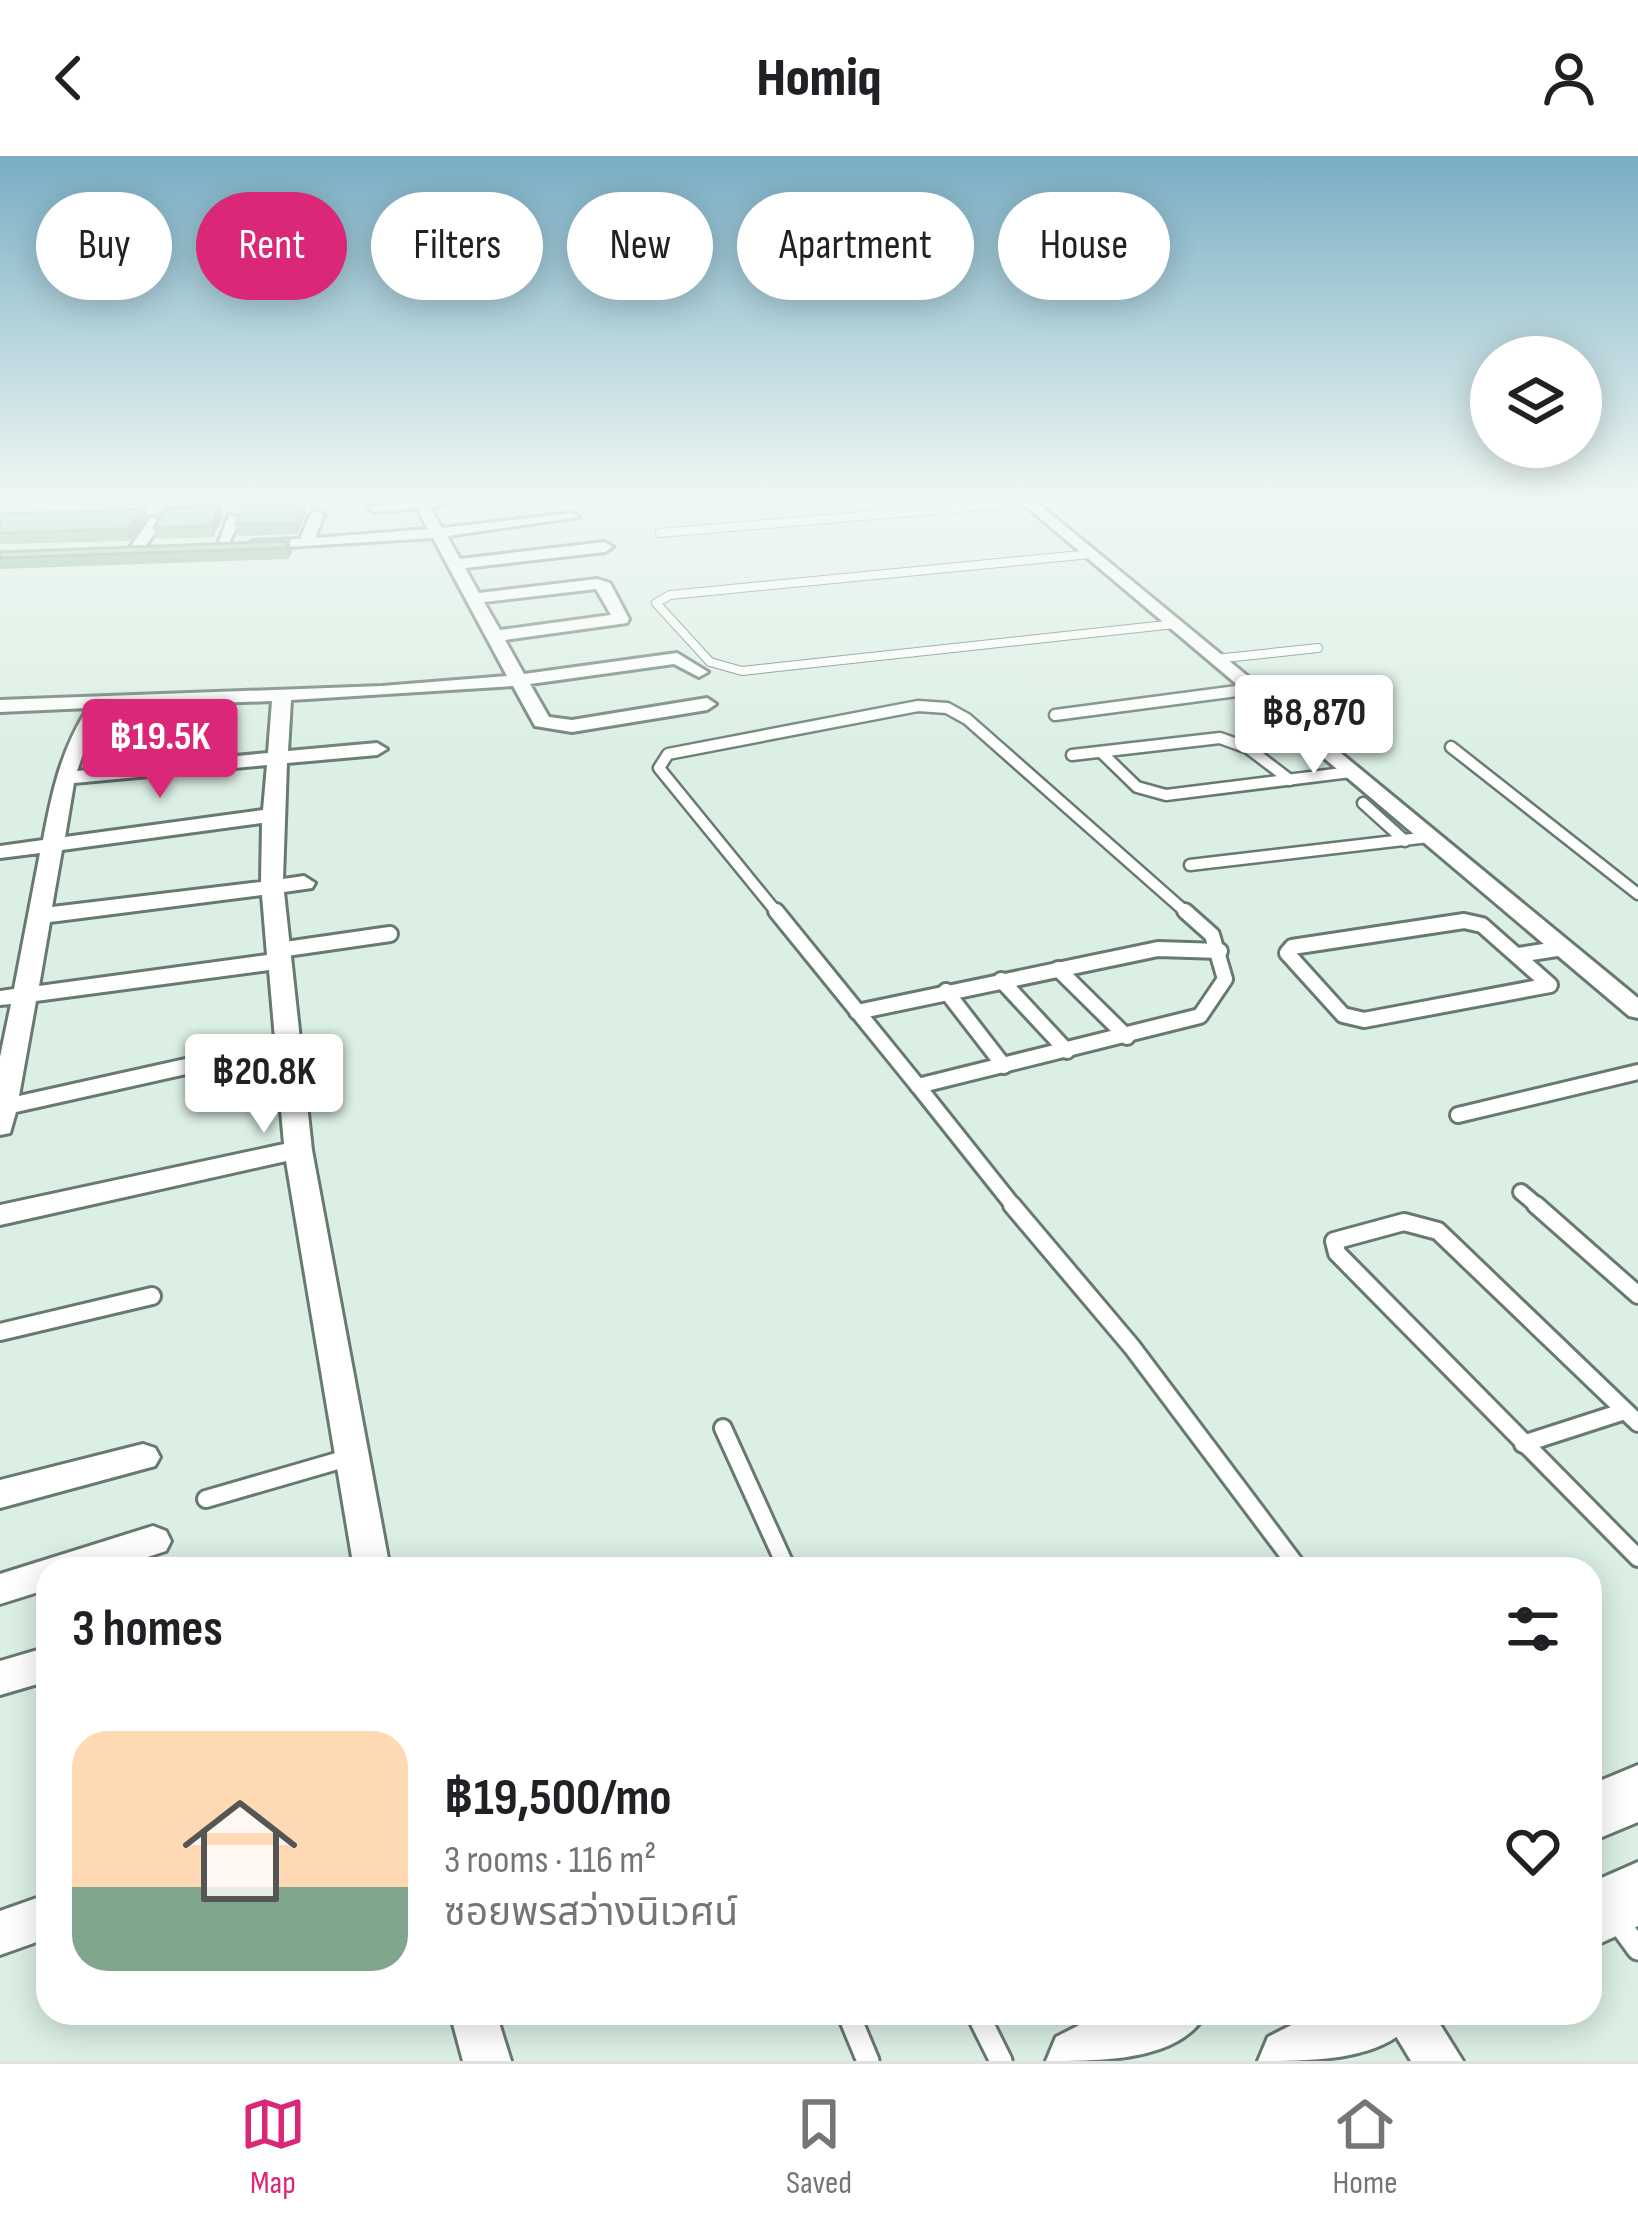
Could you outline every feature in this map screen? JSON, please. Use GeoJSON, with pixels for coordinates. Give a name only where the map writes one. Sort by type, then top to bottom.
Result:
{"type":"FeatureCollection","features":[{"type":"Feature","properties":{"kind":"main road"},"geometry":{"type":"LineString","coordinates":[[1602,1809],[1638,1793]]}},
{"type":"Feature","properties":{"kind":"main road"},"geometry":{"type":"LineString","coordinates":[[1080,2061],[1150,2025]]}},
{"type":"Feature","properties":{"kind":"main road"},"geometry":{"type":"LineString","coordinates":[[1292,2061],[1362,2025]]}},
{"type":"Feature","properties":{"kind":"street"},"geometry":{"type":"LineString","coordinates":[[471,590],[542,722],[555,727],[707,704]]}},
{"type":"Feature","properties":{"kind":"street"},"geometry":{"type":"LineString","coordinates":[[476,598],[548,590]]}},
{"type":"Feature","properties":{"kind":"street"},"geometry":{"type":"LineString","coordinates":[[496,636],[621,619],[604,590]]}},
{"type":"Feature","properties":{"kind":"street"},"geometry":{"type":"LineString","coordinates":[[1134,590],[1638,1011]]}},
{"type":"Feature","properties":{"kind":"street"},"geometry":{"type":"LineString","coordinates":[[0,706],[519,680],[676,658],[699,671]]}},
{"type":"Feature","properties":{"kind":"street"},"geometry":{"type":"LineString","coordinates":[[282,694],[273,886],[287,1044],[298,1150],[367,1557]]}},
{"type":"Feature","properties":{"kind":"street"},"geometry":{"type":"LineString","coordinates":[[100,704],[79,737],[65,778],[39,916],[12,996],[1,1114],[287,1044]]}},
{"type":"Feature","properties":{"kind":"street"},"geometry":{"type":"LineString","coordinates":[[65,778],[377,749]]}},
{"type":"Feature","properties":{"kind":"street"},"geometry":{"type":"LineString","coordinates":[[0,852],[274,815]]}},
{"type":"Feature","properties":{"kind":"street"},"geometry":{"type":"LineString","coordinates":[[39,916],[304,883]]}},
{"type":"Feature","properties":{"kind":"street"},"geometry":{"type":"LineString","coordinates":[[12,996],[279,956]]}},
{"type":"Feature","properties":{"kind":"street"},"geometry":{"type":"LineString","coordinates":[[0,1215],[298,1150]]}},
{"type":"Feature","properties":{"kind":"street"},"geometry":{"type":"LineString","coordinates":[[0,1494],[143,1457]]}},
{"type":"Feature","properties":{"kind":"street"},"geometry":{"type":"LineString","coordinates":[[102,1557],[153,1541]]}},
{"type":"Feature","properties":{"kind":"street"},"geometry":{"type":"LineString","coordinates":[[0,1589],[36,1578]]}},
{"type":"Feature","properties":{"kind":"street"},"geometry":{"type":"LineString","coordinates":[[0,1678],[36,1668]]}},
{"type":"Feature","properties":{"kind":"street"},"geometry":{"type":"LineString","coordinates":[[0,1933],[36,1920]]}},
{"type":"Feature","properties":{"kind":"street"},"geometry":{"type":"LineString","coordinates":[[476,2025],[487,2061]]}},
{"type":"Feature","properties":{"kind":"street"},"geometry":{"type":"LineString","coordinates":[[1414,2025],[1439,2061]]}},
{"type":"Feature","properties":{"kind":"lane"},"geometry":{"type":"LineString","coordinates":[[722,590],[670,595],[656,603],[710,662],[742,671],[1174,624]]}},
{"type":"Feature","properties":{"kind":"lane"},"geometry":{"type":"LineString","coordinates":[[1215,658],[1318,648]]}},
{"type":"Feature","properties":{"kind":"lane"},"geometry":{"type":"LineString","coordinates":[[1055,715],[1252,689]]}},
{"type":"Feature","properties":{"kind":"lane"},"geometry":{"type":"LineString","coordinates":[[918,1086],[1200,1016],[1225,980],[1220,951],[1212,935],[967,719],[947,708],[918,706],[668,754],[659,768],[918,1086],[946,1127],[1132,1347],[1290,1557]]}},
{"type":"Feature","properties":{"kind":"lane"},"geometry":{"type":"LineString","coordinates":[[1072,755],[1235,740],[1289,780]]}},
{"type":"Feature","properties":{"kind":"lane"},"geometry":{"type":"LineString","coordinates":[[1451,747],[1638,894]]}},
{"type":"Feature","properties":{"kind":"lane"},"geometry":{"type":"LineString","coordinates":[[1101,752],[1137,787],[1166,795],[1351,772]]}},
{"type":"Feature","properties":{"kind":"lane"},"geometry":{"type":"LineString","coordinates":[[1363,803],[1405,841]]}},
{"type":"Feature","properties":{"kind":"lane"},"geometry":{"type":"LineString","coordinates":[[1190,865],[1429,837]]}},
{"type":"Feature","properties":{"kind":"lane"},"geometry":{"type":"LineString","coordinates":[[1520,955],[1548,987],[1364,1020],[1343,1015],[1287,952],[1292,947],[1464,921],[1482,926],[1520,955],[1562,948]]}},
{"type":"Feature","properties":{"kind":"lane"},"geometry":{"type":"LineString","coordinates":[[279,956],[390,934]]}},
{"type":"Feature","properties":{"kind":"lane"},"geometry":{"type":"LineString","coordinates":[[857,1012],[1157,949],[1220,951]]}},
{"type":"Feature","properties":{"kind":"lane"},"geometry":{"type":"LineString","coordinates":[[1058,968],[1127,1037]]}},
{"type":"Feature","properties":{"kind":"lane"},"geometry":{"type":"LineString","coordinates":[[1001,980],[1067,1051]]}},
{"type":"Feature","properties":{"kind":"lane"},"geometry":{"type":"LineString","coordinates":[[946,991],[1004,1066]]}},
{"type":"Feature","properties":{"kind":"lane"},"geometry":{"type":"LineString","coordinates":[[1458,1114],[1638,1072]]}},
{"type":"Feature","properties":{"kind":"lane"},"geometry":{"type":"LineString","coordinates":[[1521,1192],[1638,1295]]}},
{"type":"Feature","properties":{"kind":"lane"},"geometry":{"type":"LineString","coordinates":[[1632,1417],[1438,1231],[1404,1222],[1334,1241],[1336,1253],[1637,1555]]}},
{"type":"Feature","properties":{"kind":"lane"},"geometry":{"type":"LineString","coordinates":[[0,1332],[152,1296]]}},
{"type":"Feature","properties":{"kind":"lane"},"geometry":{"type":"LineString","coordinates":[[1523,1444],[1632,1417]]}},
{"type":"Feature","properties":{"kind":"lane"},"geometry":{"type":"LineString","coordinates":[[723,1428],[782,1557]]}},
{"type":"Feature","properties":{"kind":"lane"},"geometry":{"type":"LineString","coordinates":[[206,1499],[351,1457]]}},
{"type":"Feature","properties":{"kind":"lane"},"geometry":{"type":"LineString","coordinates":[[853,2025],[868,2061]]}},
{"type":"Feature","properties":{"kind":"lane"},"geometry":{"type":"LineString","coordinates":[[983,2025],[1001,2061]]}}]}
